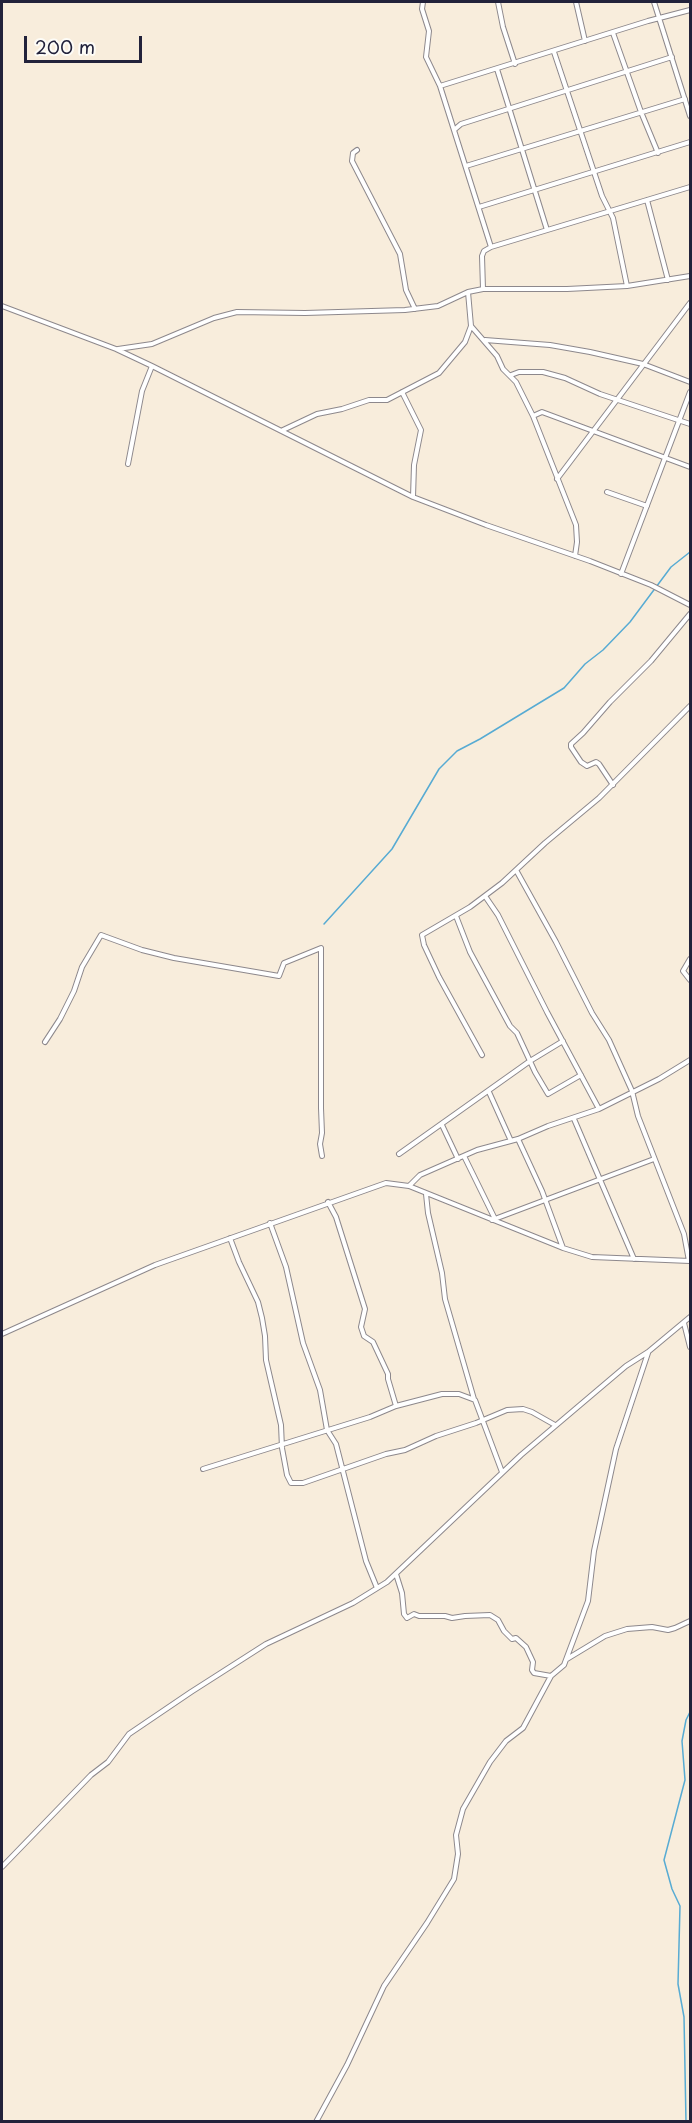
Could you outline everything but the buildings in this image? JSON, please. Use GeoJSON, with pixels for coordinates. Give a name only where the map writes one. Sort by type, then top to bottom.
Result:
{"type":"FeatureCollection","features":[{"type":"Feature","properties":{"kind":"street"},"geometry":{"type":"LineString","coordinates":[[423,2],[422,9],[429,31],[426,57],[440,86],[491,248]]}},
{"type":"Feature","properties":{"kind":"street"},"geometry":{"type":"LineString","coordinates":[[498,2],[515,64]]}},
{"type":"Feature","properties":{"kind":"street"},"geometry":{"type":"LineString","coordinates":[[576,2],[585,41]]}},
{"type":"Feature","properties":{"kind":"street"},"geometry":{"type":"LineString","coordinates":[[654,2],[690,116]]}},
{"type":"Feature","properties":{"kind":"street"},"geometry":{"type":"LineString","coordinates":[[440,86],[690,10]]}},
{"type":"Feature","properties":{"kind":"street"},"geometry":{"type":"LineString","coordinates":[[613,33],[658,153]]}},
{"type":"Feature","properties":{"kind":"street"},"geometry":{"type":"LineString","coordinates":[[554,52],[593,171],[617,232],[627,286]]}},
{"type":"Feature","properties":{"kind":"street"},"geometry":{"type":"LineString","coordinates":[[454,130],[461,124],[672,57]]}},
{"type":"Feature","properties":{"kind":"street"},"geometry":{"type":"LineString","coordinates":[[497,69],[547,230]]}},
{"type":"Feature","properties":{"kind":"street"},"geometry":{"type":"LineString","coordinates":[[466,166],[685,99]]}},
{"type":"Feature","properties":{"kind":"street"},"geometry":{"type":"LineString","coordinates":[[479,207],[690,142]]}},
{"type":"Feature","properties":{"kind":"street"},"geometry":{"type":"LineString","coordinates":[[357,150],[352,161],[400,254],[406,290],[415,309]]}},
{"type":"Feature","properties":{"kind":"street"},"geometry":{"type":"LineString","coordinates":[[483,289],[482,255],[484,251],[690,187]]}},
{"type":"Feature","properties":{"kind":"street"},"geometry":{"type":"LineString","coordinates":[[647,200],[668,280]]}},
{"type":"Feature","properties":{"kind":"street"},"geometry":{"type":"LineString","coordinates":[[116,349],[152,344],[214,318],[237,312],[315,313],[415,309],[438,306],[468,292],[483,289],[627,286],[690,276]]}},
{"type":"Feature","properties":{"kind":"street"},"geometry":{"type":"LineString","coordinates":[[282,430],[317,414],[369,400],[381,401],[443,369],[466,340],[471,326],[468,292]]}},
{"type":"Feature","properties":{"kind":"street"},"geometry":{"type":"LineString","coordinates":[[557,479],[690,303]]}},
{"type":"Feature","properties":{"kind":"street"},"geometry":{"type":"LineString","coordinates":[[2,306],[116,349],[413,497],[651,585],[690,605]]}},
{"type":"Feature","properties":{"kind":"street"},"geometry":{"type":"LineString","coordinates":[[471,326],[497,356],[503,369],[511,375],[533,416],[576,525],[575,556]]}},
{"type":"Feature","properties":{"kind":"street"},"geometry":{"type":"LineString","coordinates":[[484,340],[550,345],[643,364],[690,382]]}},
{"type":"Feature","properties":{"kind":"street"},"geometry":{"type":"LineString","coordinates":[[128,464],[142,391],[152,366]]}},
{"type":"Feature","properties":{"kind":"street"},"geometry":{"type":"LineString","coordinates":[[511,375],[519,372],[543,372],[566,378],[600,394],[690,424]]}},
{"type":"Feature","properties":{"kind":"street"},"geometry":{"type":"LineString","coordinates":[[402,392],[421,430],[414,465],[413,497]]}},
{"type":"Feature","properties":{"kind":"street"},"geometry":{"type":"LineString","coordinates":[[621,574],[690,392]]}},
{"type":"Feature","properties":{"kind":"street"},"geometry":{"type":"LineString","coordinates":[[533,416],[542,412],[690,468]]}},
{"type":"Feature","properties":{"kind":"street"},"geometry":{"type":"LineString","coordinates":[[607,492],[647,506]]}},
{"type":"Feature","properties":{"kind":"street"},"geometry":{"type":"LineString","coordinates":[[613,785],[599,764],[596,762],[587,766],[581,762],[571,744],[651,661],[690,614]]}},
{"type":"Feature","properties":{"kind":"street"},"geometry":{"type":"LineString","coordinates":[[482,1055],[439,977],[422,938],[424,933],[456,916],[516,870],[613,785],[690,706]]}},
{"type":"Feature","properties":{"kind":"street"},"geometry":{"type":"LineString","coordinates":[[2,1334],[155,1265],[386,1183],[409,1186],[592,1257],[690,1261],[684,1234],[638,1116],[632,1091],[609,1040],[592,1013],[516,870]]}},
{"type":"Feature","properties":{"kind":"street"},"geometry":{"type":"LineString","coordinates":[[485,896],[498,915],[599,1109]]}},
{"type":"Feature","properties":{"kind":"street"},"geometry":{"type":"LineString","coordinates":[[456,916],[470,952],[510,1026],[517,1033],[548,1094],[581,1075]]}},
{"type":"Feature","properties":{"kind":"street"},"geometry":{"type":"LineString","coordinates":[[45,1042],[60,1019],[82,968],[101,934],[142,950],[206,964],[224,965],[279,976],[284,963],[321,948],[322,1133],[320,1144],[322,1156]]}},
{"type":"Feature","properties":{"kind":"street"},"geometry":{"type":"LineString","coordinates":[[690,959],[682,971],[690,980]]}},
{"type":"Feature","properties":{"kind":"street"},"geometry":{"type":"LineString","coordinates":[[399,1154],[530,1061],[563,1041]]}},
{"type":"Feature","properties":{"kind":"street"},"geometry":{"type":"LineString","coordinates":[[409,1186],[420,1175],[477,1150],[518,1139],[599,1109],[659,1079],[690,1060]]}},
{"type":"Feature","properties":{"kind":"street"},"geometry":{"type":"LineString","coordinates":[[489,1092],[511,1141]]}},
{"type":"Feature","properties":{"kind":"street"},"geometry":{"type":"LineString","coordinates":[[574,1119],[634,1259]]}},
{"type":"Feature","properties":{"kind":"street"},"geometry":{"type":"LineString","coordinates":[[442,1125],[458,1159]]}},
{"type":"Feature","properties":{"kind":"street"},"geometry":{"type":"LineString","coordinates":[[518,1139],[564,1248]]}},
{"type":"Feature","properties":{"kind":"street"},"geometry":{"type":"LineString","coordinates":[[464,1156],[494,1220]]}},
{"type":"Feature","properties":{"kind":"street"},"geometry":{"type":"LineString","coordinates":[[494,1220],[654,1159]]}},
{"type":"Feature","properties":{"kind":"street"},"geometry":{"type":"LineString","coordinates":[[426,1194],[445,1299],[475,1400],[502,1472]]}},
{"type":"Feature","properties":{"kind":"street"},"geometry":{"type":"LineString","coordinates":[[328,1202],[336,1217],[365,1309],[362,1327],[364,1336],[373,1342],[388,1374],[396,1406]]}},
{"type":"Feature","properties":{"kind":"street"},"geometry":{"type":"LineString","coordinates":[[270,1223],[286,1267],[303,1343],[320,1390],[327,1430],[336,1444],[366,1561],[377,1588]]}},
{"type":"Feature","properties":{"kind":"street"},"geometry":{"type":"LineString","coordinates":[[230,1238],[260,1311],[265,1336],[265,1354],[280,1420],[281,1446],[286,1475],[291,1483],[297,1484],[343,1470],[507,1410],[523,1409],[555,1425]]}},
{"type":"Feature","properties":{"kind":"street"},"geometry":{"type":"LineString","coordinates":[[2,1867],[91,1775],[108,1762],[129,1734],[266,1644],[353,1603],[396,1574],[502,1472],[555,1425],[690,1317]]}},
{"type":"Feature","properties":{"kind":"street"},"geometry":{"type":"LineString","coordinates":[[684,1323],[690,1347]]}},
{"type":"Feature","properties":{"kind":"street"},"geometry":{"type":"LineString","coordinates":[[316,2121],[347,2065],[384,1986],[454,1879],[458,1854],[456,1835],[463,1809],[490,1762],[506,1741],[523,1728],[551,1676],[562,1668],[567,1659],[588,1601],[594,1551],[616,1449],[648,1352]]}},
{"type":"Feature","properties":{"kind":"street"},"geometry":{"type":"LineString","coordinates":[[203,1469],[370,1417],[396,1406],[442,1394],[459,1394],[475,1400]]}},
{"type":"Feature","properties":{"kind":"street"},"geometry":{"type":"LineString","coordinates":[[396,1574],[402,1593],[404,1614],[407,1618],[414,1614],[452,1618],[490,1615],[498,1620],[512,1639],[516,1638],[526,1647],[533,1662],[534,1673],[551,1676]]}},
{"type":"Feature","properties":{"kind":"street"},"geometry":{"type":"LineString","coordinates":[[567,1659],[605,1636],[627,1629],[652,1627],[668,1630],[690,1621]]}},
{"type":"Feature","properties":{"kind":"waterway"},"geometry":{"type":"LineString","coordinates":[[324,924],[392,849],[439,769],[457,751],[564,688],[585,664],[603,650],[630,622],[671,567],[690,552]]}},
{"type":"Feature","properties":{"kind":"waterway"},"geometry":{"type":"LineString","coordinates":[[686,2122],[684,2017],[678,1984],[680,1906],[672,1889],[664,1860],[685,1780],[682,1741],[690,1712]]}}]}
